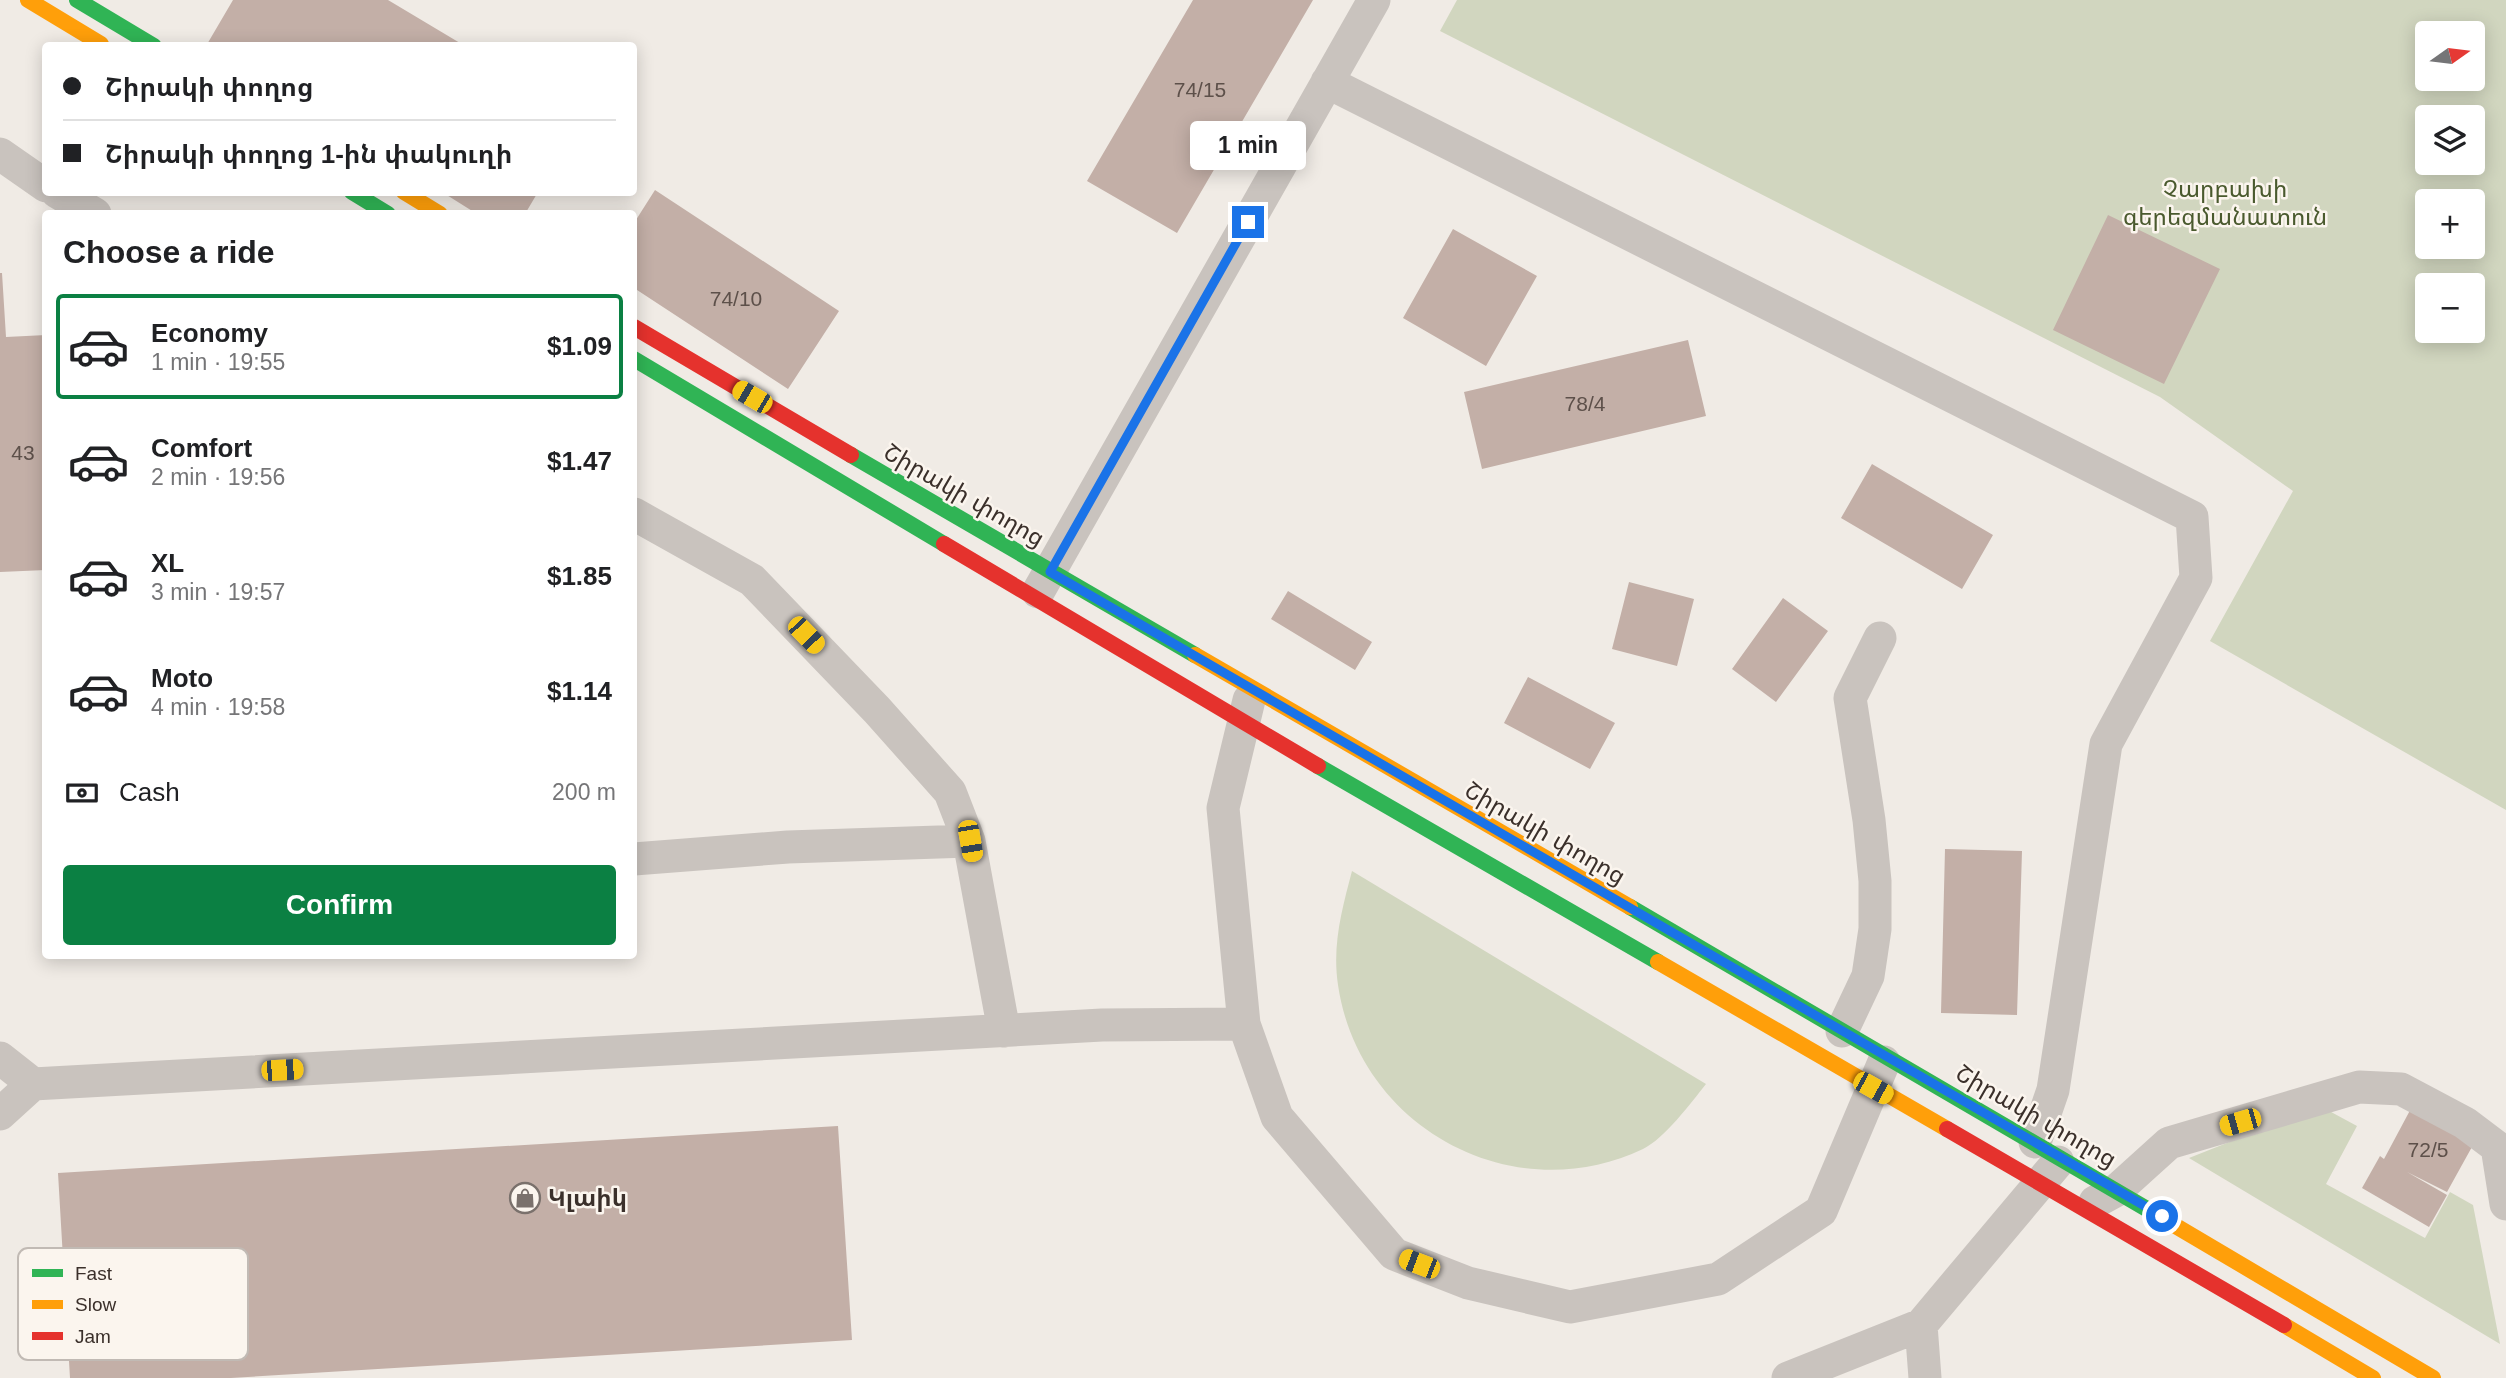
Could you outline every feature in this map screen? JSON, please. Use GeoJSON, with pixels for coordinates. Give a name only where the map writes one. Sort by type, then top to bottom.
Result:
{"type":"FeatureCollection","features":[{"type":"Feature","properties":{"kind":"main road"},"geometry":{"type":"LineString","coordinates":[[27,0],[97,42]]}},
{"type":"Feature","properties":{"kind":"main road"},"geometry":{"type":"LineString","coordinates":[[77,0],[147,42]]}},
{"type":"Feature","properties":{"kind":"main road"},"geometry":{"type":"LineString","coordinates":[[359,196],[381,210]]}},
{"type":"Feature","properties":{"kind":"main road"},"geometry":{"type":"LineString","coordinates":[[411,196],[433,210]]}},
{"type":"Feature","properties":{"kind":"main road","name":"Շիրակի փողոց"},"geometry":{"type":"LineString","coordinates":[[637,329],[1042,584],[1243,723],[2041,1183],[2373,1378]]}},
{"type":"Feature","properties":{"kind":"main road","name":"Շիրակի փողոց"},"geometry":{"type":"LineString","coordinates":[[637,361],[1042,584],[1252,689],[2117,1189],[2433,1378]]}},
{"type":"Feature","properties":{"kind":"lane"},"geometry":{"type":"LineString","coordinates":[[1042,584],[1374,0]]}},
{"type":"Feature","properties":{"kind":"lane"},"geometry":{"type":"LineString","coordinates":[[1327,82],[2192,517],[2196,578],[2106,744],[2041,1183],[1921,1325],[1788,1378]]}},
{"type":"Feature","properties":{"kind":"lane"},"geometry":{"type":"LineString","coordinates":[[0,154],[42,183]]}},
{"type":"Feature","properties":{"kind":"lane"},"geometry":{"type":"LineString","coordinates":[[64,196],[88,210]]}},
{"type":"Feature","properties":{"kind":"lane"},"geometry":{"type":"LineString","coordinates":[[637,516],[752,580],[877,710],[950,792],[970,841],[1004,1031]]}},
{"type":"Feature","properties":{"kind":"lane"},"geometry":{"type":"LineString","coordinates":[[1842,1031],[1868,976],[1875,929],[1875,881],[1850,698],[1880,638]]}},
{"type":"Feature","properties":{"kind":"lane"},"geometry":{"type":"LineString","coordinates":[[1252,689],[1223,808],[1244,1024],[1277,1117],[1321,1172],[1394,1254],[1468,1283],[1570,1307],[1717,1279],[1821,1211],[1886,1056]]}},
{"type":"Feature","properties":{"kind":"lane"},"geometry":{"type":"LineString","coordinates":[[637,859],[788,847],[970,841]]}},
{"type":"Feature","properties":{"kind":"lane"},"geometry":{"type":"LineString","coordinates":[[0,1114],[33,1084],[1102,1025],[1244,1024]]}},
{"type":"Feature","properties":{"kind":"lane"},"geometry":{"type":"LineString","coordinates":[[0,1058],[33,1084]]}},
{"type":"Feature","properties":{"kind":"lane"},"geometry":{"type":"LineString","coordinates":[[2084,1208],[2117,1189],[2169,1143],[2358,1087],[2401,1089],[2465,1124],[2497,1147],[2506,1204]]}},
{"type":"Feature","properties":{"kind":"lane"},"geometry":{"type":"LineString","coordinates":[[1921,1325],[1925,1378]]}},
{"type":"Feature","properties":{"kind":"green space","name":"Չարբախի գերեզմանատուն"},"geometry":{"type":"Polygon","coordinates":[[[1457,0],[2506,0],[2506,810],[2210,641],[2293,491],[2160,397],[1440,31],[1457,0]]]}},
{"type":"Feature","properties":{"kind":"green space"},"geometry":{"type":"Polygon","coordinates":[[[1352,871],[1706,1084],[1677,1120],[1651,1144],[1593,1166],[1543,1170],[1495,1162],[1450,1144],[1409,1116],[1376,1080],[1352,1036],[1338,985],[1336,956],[1352,871]]]}},
{"type":"Feature","properties":{"kind":"green space"},"geometry":{"type":"Polygon","coordinates":[[[2320,1106],[2357,1126],[2326,1184],[2425,1238],[2450,1192],[2473,1205],[2500,1344],[2189,1158],[2320,1106]]]}},
{"type":"Feature","properties":{"kind":"building"},"geometry":{"type":"Polygon","coordinates":[[[233,0],[388,0],[458,42],[208,42],[233,0]]]}},
{"type":"Feature","properties":{"kind":"building"},"geometry":{"type":"Polygon","coordinates":[[[1193,0],[1313,0],[1177,233],[1087,181],[1193,0]]]}},
{"type":"Feature","properties":{"kind":"building"},"geometry":{"type":"Polygon","coordinates":[[[655,190],[839,311],[788,389],[637,290],[637,218],[655,190]]]}},
{"type":"Feature","properties":{"kind":"building"},"geometry":{"type":"Polygon","coordinates":[[[448,196],[536,196],[527,210],[471,210],[448,196]]]}},
{"type":"Feature","properties":{"kind":"building"},"geometry":{"type":"Polygon","coordinates":[[[2108,215],[2220,269],[2164,384],[2053,330],[2108,215]]]}},
{"type":"Feature","properties":{"kind":"building"},"geometry":{"type":"Polygon","coordinates":[[[1453,229],[1537,276],[1486,366],[1403,318],[1453,229]]]}},
{"type":"Feature","properties":{"kind":"building"},"geometry":{"type":"Polygon","coordinates":[[[2,273],[6,337],[42,335],[42,570],[0,572],[2,273]]]}},
{"type":"Feature","properties":{"kind":"building"},"geometry":{"type":"Polygon","coordinates":[[[1688,340],[1706,416],[1482,469],[1464,392],[1688,340]]]}},
{"type":"Feature","properties":{"kind":"building"},"geometry":{"type":"Polygon","coordinates":[[[1872,464],[1993,535],[1962,589],[1841,518],[1872,464]]]}},
{"type":"Feature","properties":{"kind":"building"},"geometry":{"type":"Polygon","coordinates":[[[1629,582],[1694,599],[1677,666],[1612,649],[1629,582]]]}},
{"type":"Feature","properties":{"kind":"building"},"geometry":{"type":"Polygon","coordinates":[[[1288,591],[1372,642],[1355,670],[1271,619],[1288,591]]]}},
{"type":"Feature","properties":{"kind":"building"},"geometry":{"type":"Polygon","coordinates":[[[1783,598],[1828,631],[1776,702],[1732,669],[1783,598]]]}},
{"type":"Feature","properties":{"kind":"building"},"geometry":{"type":"Polygon","coordinates":[[[1528,677],[1615,723],[1590,769],[1504,723],[1528,677]]]}},
{"type":"Feature","properties":{"kind":"building"},"geometry":{"type":"Polygon","coordinates":[[[1945,849],[2022,851],[2017,1015],[1941,1013],[1945,849]]]}},
{"type":"Feature","properties":{"kind":"building"},"geometry":{"type":"Polygon","coordinates":[[[2415,1101],[2478,1136],[2447,1192],[2407,1172],[2447,1195],[2429,1227],[2362,1188],[2380,1156],[2384,1159],[2415,1101]]]}},
{"type":"Feature","properties":{"kind":"building"},"geometry":{"type":"Polygon","coordinates":[[[838,1126],[852,1340],[231,1378],[70,1378],[69,1360],[248,1360],[248,1248],[62,1248],[58,1173],[838,1126]]]}},
{"type":"Feature","properties":{"kind":"traffic: fast"},"geometry":{"type":"LineString","coordinates":[[77,0],[147,42]]}},
{"type":"Feature","properties":{"kind":"traffic: fast"},"geometry":{"type":"LineString","coordinates":[[359,196],[381,210]]}},
{"type":"Feature","properties":{"kind":"traffic: fast"},"geometry":{"type":"LineString","coordinates":[[637,361],[944,544]]}},
{"type":"Feature","properties":{"kind":"traffic: fast"},"geometry":{"type":"LineString","coordinates":[[851,455],[1195,655]]}},
{"type":"Feature","properties":{"kind":"traffic: fast"},"geometry":{"type":"LineString","coordinates":[[1318,766],[1658,962]]}},
{"type":"Feature","properties":{"kind":"traffic: fast"},"geometry":{"type":"LineString","coordinates":[[1630,907],[2152,1212]]}},
{"type":"Feature","properties":{"kind":"traffic: slow"},"geometry":{"type":"LineString","coordinates":[[28,0],[98,42]]}},
{"type":"Feature","properties":{"kind":"traffic: slow"},"geometry":{"type":"LineString","coordinates":[[411,196],[433,210]]}},
{"type":"Feature","properties":{"kind":"traffic: slow"},"geometry":{"type":"LineString","coordinates":[[1195,655],[1630,907]]}},
{"type":"Feature","properties":{"kind":"traffic: slow"},"geometry":{"type":"LineString","coordinates":[[1658,962],[1947,1129]]}},
{"type":"Feature","properties":{"kind":"traffic: slow"},"geometry":{"type":"LineString","coordinates":[[2152,1212],[2433,1378]]}},
{"type":"Feature","properties":{"kind":"traffic: slow"},"geometry":{"type":"LineString","coordinates":[[2284,1325],[2373,1378]]}},
{"type":"Feature","properties":{"kind":"traffic: jam"},"geometry":{"type":"LineString","coordinates":[[637,329],[851,455]]}},
{"type":"Feature","properties":{"kind":"traffic: jam"},"geometry":{"type":"LineString","coordinates":[[944,544],[1318,766]]}},
{"type":"Feature","properties":{"kind":"traffic: jam"},"geometry":{"type":"LineString","coordinates":[[1947,1129],[2284,1325]]}},
{"type":"Feature","properties":{"kind":"place","name":"Կլաիկ"},"geometry":{"type":"Point","coordinates":[525,1198]}},
{"type":"Feature","properties":{"kind":"route"},"geometry":{"type":"LineString","coordinates":[[1248,222],[1050,572],[2162,1216]]}}]}
